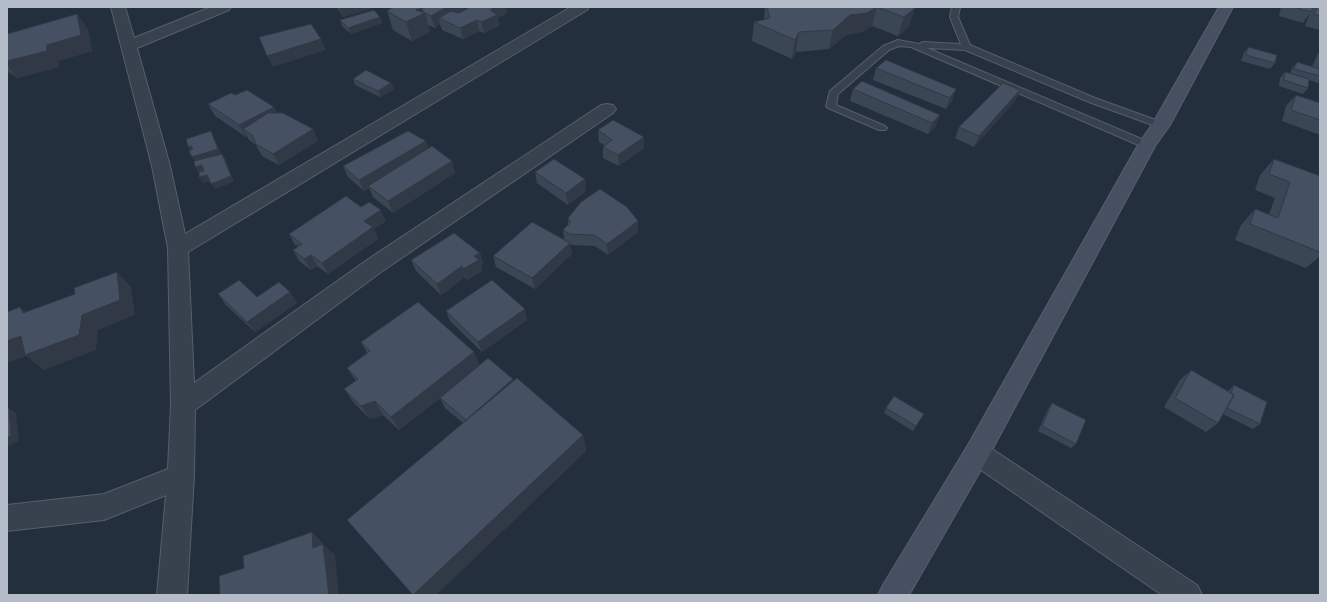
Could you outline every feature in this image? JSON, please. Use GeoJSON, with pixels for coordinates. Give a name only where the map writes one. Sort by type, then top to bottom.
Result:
{"type":"FeatureCollection","features":[{"type":"Feature","properties":{"kind":"main road"},"geometry":{"type":"LineString","coordinates":[[894,595],[977,453],[1226,7]]}},
{"type":"Feature","properties":{"kind":"street"},"geometry":{"type":"LineString","coordinates":[[118,7],[160,166],[178,248],[183,405],[181,476],[172,595]]}},
{"type":"Feature","properties":{"kind":"street"},"geometry":{"type":"LineString","coordinates":[[129,46],[224,7]]}},
{"type":"Feature","properties":{"kind":"street"},"geometry":{"type":"LineString","coordinates":[[178,248],[582,7]]}},
{"type":"Feature","properties":{"kind":"street"},"geometry":{"type":"LineString","coordinates":[[183,405],[374,266],[607,109]]}},
{"type":"Feature","properties":{"kind":"street"},"geometry":{"type":"LineString","coordinates":[[977,453],[1187,595]]}},
{"type":"Feature","properties":{"kind":"street"},"geometry":{"type":"LineString","coordinates":[[7,518],[104,507],[181,476]]}},
{"type":"Feature","properties":{"kind":"lane"},"geometry":{"type":"LineString","coordinates":[[956,7],[954,16],[966,47]]}},
{"type":"Feature","properties":{"kind":"lane"},"geometry":{"type":"LineString","coordinates":[[882,128],[831,106],[834,93],[886,48],[898,43],[966,47],[1092,100],[1161,125]]}},
{"type":"Feature","properties":{"kind":"lane"},"geometry":{"type":"LineString","coordinates":[[913,44],[1148,145]]}},
{"type":"Feature","properties":{"kind":"building"},"geometry":{"type":"Polygon","coordinates":[[[393,7],[420,7],[422,8],[416,10],[425,13],[406,22],[387,11],[393,7]]]}},
{"type":"Feature","properties":{"kind":"building"},"geometry":{"type":"Polygon","coordinates":[[[420,7],[447,7],[431,16],[423,12],[422,8],[420,7]]]}},
{"type":"Feature","properties":{"kind":"building"},"geometry":{"type":"Polygon","coordinates":[[[470,7],[496,7],[490,10],[497,15],[481,22],[477,20],[460,28],[439,18],[451,11],[459,13],[470,7]]]}},
{"type":"Feature","properties":{"kind":"building"},"geometry":{"type":"Polygon","coordinates":[[[767,7],[877,7],[867,13],[850,15],[833,30],[799,32],[795,40],[754,22],[770,18],[767,7]]]}},
{"type":"Feature","properties":{"kind":"building"},"geometry":{"type":"Polygon","coordinates":[[[877,7],[912,7],[915,8],[904,17],[877,7]]]}},
{"type":"Feature","properties":{"kind":"building"},"geometry":{"type":"Polygon","coordinates":[[[1294,7],[1313,7],[1311,12],[1294,7]]]}},
{"type":"Feature","properties":{"kind":"building"},"geometry":{"type":"Polygon","coordinates":[[[1317,7],[1320,7],[1320,16],[1314,14],[1317,7]]]}},
{"type":"Feature","properties":{"kind":"building"},"geometry":{"type":"Polygon","coordinates":[[[374,10],[380,17],[348,28],[340,20],[374,10]]]}},
{"type":"Feature","properties":{"kind":"building"},"geometry":{"type":"Polygon","coordinates":[[[77,14],[81,35],[47,45],[47,51],[7,61],[7,34],[77,14]]]}},
{"type":"Feature","properties":{"kind":"building"},"geometry":{"type":"Polygon","coordinates":[[[311,24],[321,39],[267,56],[259,37],[311,24]]]}},
{"type":"Feature","properties":{"kind":"building"},"geometry":{"type":"Polygon","coordinates":[[[1248,47],[1277,55],[1275,63],[1246,55],[1248,47]]]}},
{"type":"Feature","properties":{"kind":"building"},"geometry":{"type":"Polygon","coordinates":[[[886,60],[956,89],[950,98],[876,68],[886,60]]]}},
{"type":"Feature","properties":{"kind":"building"},"geometry":{"type":"Polygon","coordinates":[[[1297,62],[1320,69],[1320,76],[1294,69],[1297,62]]]}},
{"type":"Feature","properties":{"kind":"building"},"geometry":{"type":"Polygon","coordinates":[[[366,70],[391,83],[378,91],[353,79],[366,70]]]}},
{"type":"Feature","properties":{"kind":"building"},"geometry":{"type":"Polygon","coordinates":[[[1285,72],[1309,79],[1308,88],[1284,80],[1285,72]]]}},
{"type":"Feature","properties":{"kind":"building"},"geometry":{"type":"Polygon","coordinates":[[[862,81],[940,115],[932,123],[853,89],[862,81]]]}},
{"type":"Feature","properties":{"kind":"building"},"geometry":{"type":"Polygon","coordinates":[[[1003,83],[1020,90],[979,136],[959,127],[1003,83]]]}},
{"type":"Feature","properties":{"kind":"building"},"geometry":{"type":"Polygon","coordinates":[[[247,90],[274,107],[239,125],[208,104],[231,93],[235,95],[247,90]]]}},
{"type":"Feature","properties":{"kind":"building"},"geometry":{"type":"Polygon","coordinates":[[[1296,95],[1320,103],[1320,120],[1291,110],[1296,95]]]}},
{"type":"Feature","properties":{"kind":"building"},"geometry":{"type":"Polygon","coordinates":[[[268,113],[283,113],[313,129],[273,154],[256,144],[252,135],[243,129],[268,113]]]}},
{"type":"Feature","properties":{"kind":"building"},"geometry":{"type":"Polygon","coordinates":[[[613,120],[644,137],[618,155],[603,147],[612,140],[598,130],[613,120]]]}},
{"type":"Feature","properties":{"kind":"building"},"geometry":{"type":"Polygon","coordinates":[[[211,131],[218,149],[192,157],[189,151],[193,149],[191,146],[188,147],[186,139],[211,131]]]}},
{"type":"Feature","properties":{"kind":"building"},"geometry":{"type":"Polygon","coordinates":[[[408,131],[426,141],[359,180],[343,166],[408,131]]]}},
{"type":"Feature","properties":{"kind":"building"},"geometry":{"type":"Polygon","coordinates":[[[432,146],[452,161],[388,201],[368,186],[432,146]]]}},
{"type":"Feature","properties":{"kind":"building"},"geometry":{"type":"Polygon","coordinates":[[[222,154],[231,176],[211,184],[207,175],[199,177],[199,172],[204,171],[202,165],[195,167],[194,161],[222,154]]]}},
{"type":"Feature","properties":{"kind":"building"},"geometry":{"type":"Polygon","coordinates":[[[554,159],[585,179],[566,193],[535,172],[554,159]]]}},
{"type":"Feature","properties":{"kind":"building"},"geometry":{"type":"Polygon","coordinates":[[[1274,159],[1320,176],[1320,252],[1250,224],[1255,209],[1278,218],[1290,182],[1269,174],[1274,159]]]}},
{"type":"Feature","properties":{"kind":"building"},"geometry":{"type":"Polygon","coordinates":[[[600,189],[627,207],[638,221],[607,244],[594,235],[570,234],[563,230],[571,222],[568,218],[581,202],[600,189]]]}},
{"type":"Feature","properties":{"kind":"building"},"geometry":{"type":"Polygon","coordinates":[[[346,196],[361,207],[369,202],[381,210],[364,221],[373,227],[322,263],[311,255],[304,259],[293,250],[302,244],[289,234],[346,196]]]}},
{"type":"Feature","properties":{"kind":"building"},"geometry":{"type":"Polygon","coordinates":[[[532,222],[570,243],[532,278],[493,256],[532,222]]]}},
{"type":"Feature","properties":{"kind":"building"},"geometry":{"type":"Polygon","coordinates":[[[454,233],[480,253],[474,256],[479,260],[463,269],[462,266],[437,284],[411,260],[454,233]]]}},
{"type":"Feature","properties":{"kind":"building"},"geometry":{"type":"Polygon","coordinates":[[[117,272],[120,300],[82,315],[79,335],[25,355],[21,336],[7,341],[7,312],[20,307],[23,313],[75,294],[74,288],[117,272]]]}},
{"type":"Feature","properties":{"kind":"building"},"geometry":{"type":"Polygon","coordinates":[[[239,280],[257,297],[279,282],[290,292],[247,322],[218,294],[239,280]]]}},
{"type":"Feature","properties":{"kind":"building"},"geometry":{"type":"Polygon","coordinates":[[[492,280],[525,309],[478,342],[446,311],[492,280]]]}},
{"type":"Feature","properties":{"kind":"building"},"geometry":{"type":"Polygon","coordinates":[[[418,302],[474,352],[391,417],[375,401],[361,406],[344,389],[358,379],[347,368],[370,351],[361,342],[418,302]]]}},
{"type":"Feature","properties":{"kind":"building"},"geometry":{"type":"Polygon","coordinates":[[[488,358],[513,379],[466,420],[440,398],[488,358]]]}},
{"type":"Feature","properties":{"kind":"building"},"geometry":{"type":"Polygon","coordinates":[[[1191,370],[1234,395],[1218,423],[1175,398],[1191,370]]]}},
{"type":"Feature","properties":{"kind":"building"},"geometry":{"type":"Polygon","coordinates":[[[517,378],[583,435],[413,595],[347,520],[517,378]]]}},
{"type":"Feature","properties":{"kind":"building"},"geometry":{"type":"Polygon","coordinates":[[[1234,385],[1267,402],[1260,424],[1227,408],[1234,395],[1231,393],[1234,385]]]}},
{"type":"Feature","properties":{"kind":"building"},"geometry":{"type":"Polygon","coordinates":[[[894,396],[924,414],[916,426],[886,408],[894,396]]]}},
{"type":"Feature","properties":{"kind":"building"},"geometry":{"type":"Polygon","coordinates":[[[1052,403],[1086,420],[1076,444],[1042,426],[1052,403]]]}},
{"type":"Feature","properties":{"kind":"building"},"geometry":{"type":"Polygon","coordinates":[[[7,408],[9,408],[11,436],[7,438],[7,408]]]}},
{"type":"Feature","properties":{"kind":"building"},"geometry":{"type":"Polygon","coordinates":[[[312,532],[313,548],[323,544],[329,595],[220,595],[219,576],[244,568],[243,556],[312,532]]]}}]}
